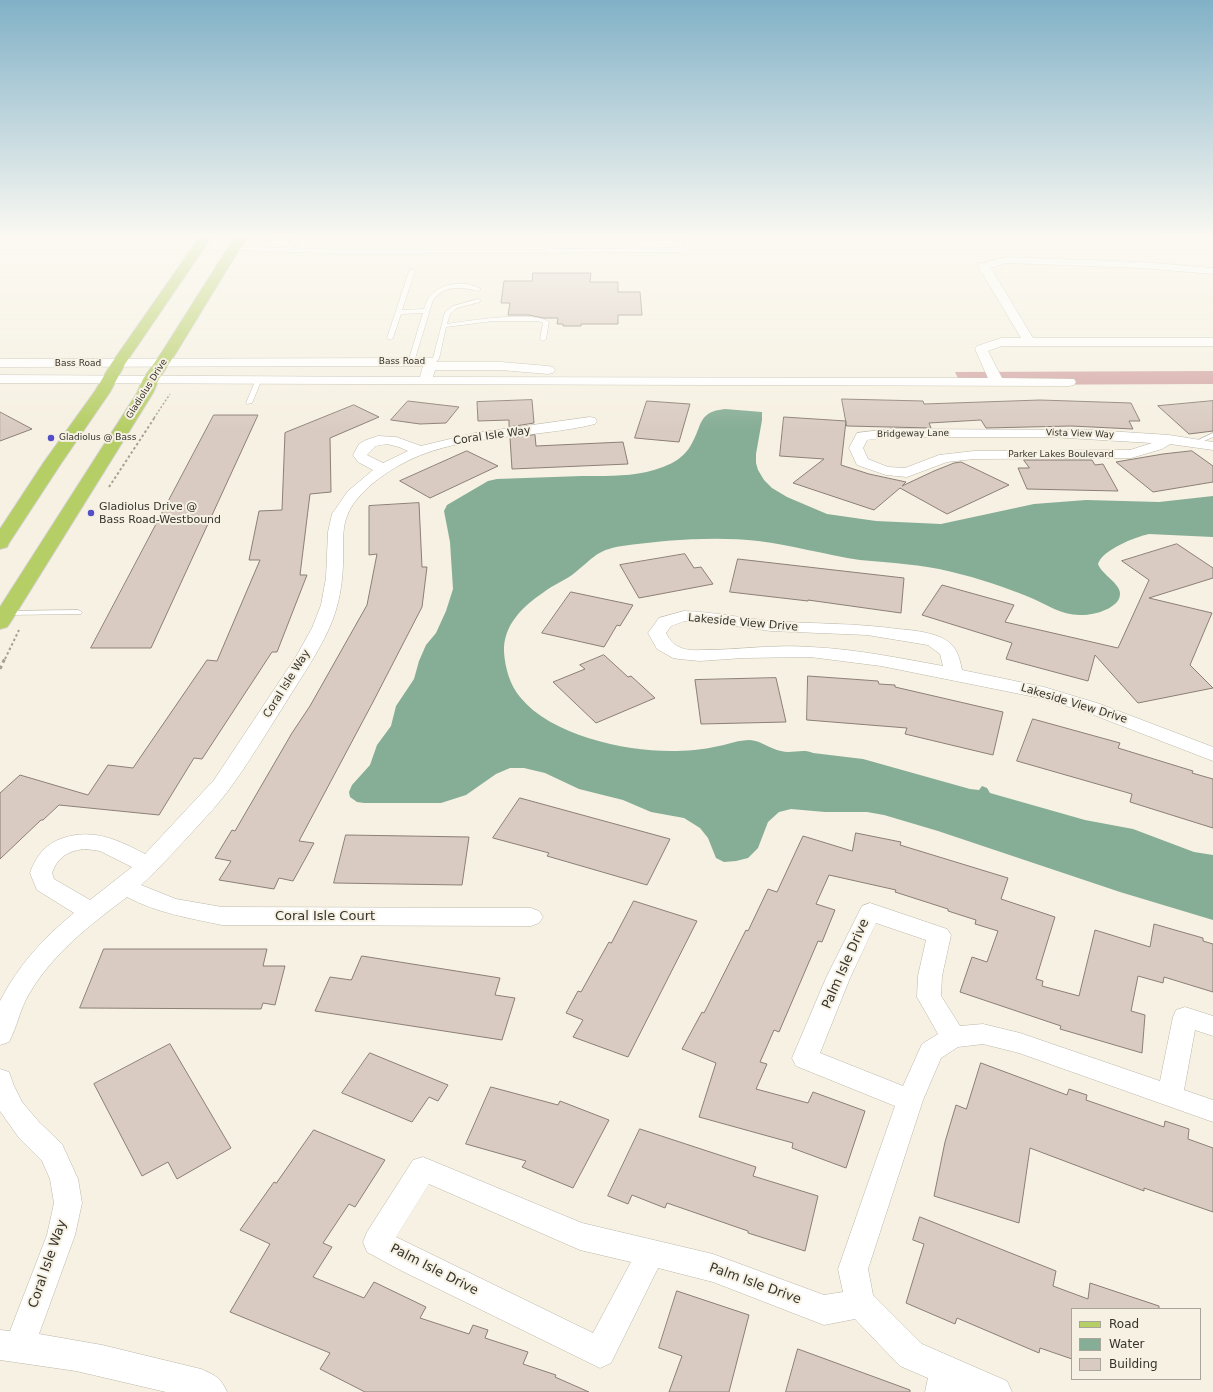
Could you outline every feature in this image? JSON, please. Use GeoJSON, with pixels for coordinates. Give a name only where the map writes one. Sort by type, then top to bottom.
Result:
{"type":"FeatureCollection","features":[{"type":"Feature","properties":{"kind":"main road"},"geometry":{"type":"LineString","coordinates":[[0,543],[118,364],[162,300]]}},
{"type":"Feature","properties":{"kind":"main road","name":"Gladiolus Drive"},"geometry":{"type":"LineString","coordinates":[[3,618],[144,393],[161,363],[170,354],[203,300]]}},
{"type":"Feature","properties":{"kind":"street"},"geometry":{"type":"LineString","coordinates":[[1004,300],[1029,342]]}},
{"type":"Feature","properties":{"kind":"street"},"geometry":{"type":"LineString","coordinates":[[997,382],[981,349],[1001,342],[1213,342]]}},
{"type":"Feature","properties":{"kind":"street","name":"Bass Road"},"geometry":{"type":"LineString","coordinates":[[0,364],[410,362],[430,364],[425,381],[259,379],[0,379]]}},
{"type":"Feature","properties":{"kind":"street"},"geometry":{"type":"LineString","coordinates":[[430,364],[501,366],[672,382]]}},
{"type":"Feature","properties":{"kind":"street"},"geometry":{"type":"LineString","coordinates":[[425,381],[1069,382]]}},
{"type":"Feature","properties":{"kind":"street","name":"Coral Isle Way"},"geometry":{"type":"LineString","coordinates":[[0,1035],[5,1015],[17,991],[32,968],[53,945],[91,912],[125,886],[163,850],[224,782],[316,639],[327,614],[333,590],[335,534],[340,514],[345,505],[362,486],[383,469],[419,452],[441,444],[476,437],[550,428],[590,421]]}},
{"type":"Feature","properties":{"kind":"street","name":"Bridgeway Lane"},"geometry":{"type":"LineString","coordinates":[[907,473],[886,471],[862,462],[856,448],[862,436],[889,433],[992,434]]}},
{"type":"Feature","properties":{"kind":"street","name":"Vista View Way"},"geometry":{"type":"LineString","coordinates":[[992,434],[1059,433],[1169,439]]}},
{"type":"Feature","properties":{"kind":"street"},"geometry":{"type":"LineString","coordinates":[[1169,439],[1213,446]]}},
{"type":"Feature","properties":{"kind":"street","name":"Parker Lakes Boulevard"},"geometry":{"type":"LineString","coordinates":[[907,473],[944,458],[974,455],[1132,454],[1157,446],[1169,439]]}},
{"type":"Feature","properties":{"kind":"street"},"geometry":{"type":"LineString","coordinates":[[383,469],[363,459],[360,455],[363,448],[368,444],[389,440],[401,442],[419,452]]}},
{"type":"Feature","properties":{"kind":"street","name":"Lakeside View Drive"},"geometry":{"type":"LineString","coordinates":[[954,674],[949,652],[934,641],[891,632],[777,627],[706,617],[684,616],[665,622],[657,633],[663,645],[679,654],[700,656],[742,653],[810,652],[881,660],[1044,693],[1093,708],[1213,754]]}},
{"type":"Feature","properties":{"kind":"street"},"geometry":{"type":"LineString","coordinates":[[91,912],[45,884],[40,873],[49,855],[58,848],[72,842],[90,840],[108,846],[147,865]]}},
{"type":"Feature","properties":{"kind":"street","name":"Coral Isle Court"},"geometry":{"type":"LineString","coordinates":[[125,886],[146,897],[173,907],[222,916],[531,917]]}},
{"type":"Feature","properties":{"kind":"street","name":"Palm Isle Drive"},"geometry":{"type":"LineString","coordinates":[[910,1100],[805,1058],[838,978],[870,912],[939,935],[930,976],[929,997],[954,1037]]}},
{"type":"Feature","properties":{"kind":"street"},"geometry":{"type":"LineString","coordinates":[[1170,1096],[1185,1017],[1213,1026]]}},
{"type":"Feature","properties":{"kind":"street"},"geometry":{"type":"LineString","coordinates":[[996,1392],[943,1381],[911,1355],[860,1303],[853,1269],[910,1100],[931,1051],[954,1037],[983,1034],[1020,1043],[1213,1111]]}},
{"type":"Feature","properties":{"kind":"street","name":"Coral Isle Way"},"geometry":{"type":"LineString","coordinates":[[0,1080],[1,1087],[13,1110],[29,1130],[52,1153],[64,1180],[68,1203],[61,1235],[9,1346]]}},
{"type":"Feature","properties":{"kind":"street","name":"Palm Isle Drive"},"geometry":{"type":"LineString","coordinates":[[651,1252],[600,1352],[410,1260],[378,1242],[423,1169],[580,1236],[616,1246],[651,1252],[713,1268],[824,1310],[860,1303]]}},
{"type":"Feature","properties":{"kind":"street"},"geometry":{"type":"LineString","coordinates":[[9,1346],[118,1364],[202,1385],[211,1392]]}},
{"type":"Feature","properties":{"kind":"lane"},"geometry":{"type":"LineString","coordinates":[[390,338],[403,300]]}},
{"type":"Feature","properties":{"kind":"lane"},"geometry":{"type":"LineString","coordinates":[[410,362],[431,300]]}},
{"type":"Feature","properties":{"kind":"lane"},"geometry":{"type":"LineString","coordinates":[[430,364],[436,359],[447,313],[450,310],[478,301]]}},
{"type":"Feature","properties":{"kind":"lane"},"geometry":{"type":"LineString","coordinates":[[399,312],[426,311]]}},
{"type":"Feature","properties":{"kind":"lane"},"geometry":{"type":"LineString","coordinates":[[444,326],[493,319],[539,319],[546,322],[543,339]]}},
{"type":"Feature","properties":{"kind":"lane"},"geometry":{"type":"LineString","coordinates":[[249,403],[259,379]]}},
{"type":"Feature","properties":{"kind":"lane"},"geometry":{"type":"LineString","coordinates":[[1195,443],[1213,435]]}},
{"type":"Feature","properties":{"kind":"lane"},"geometry":{"type":"LineString","coordinates":[[3,618],[78,612]]}},
{"type":"Feature","properties":{"kind":"shaded area"},"geometry":{"type":"Polygon","coordinates":[[[1213,371],[1213,384],[961,385],[955,372],[1213,371]]]}},
{"type":"Feature","properties":{"kind":"water"},"geometry":{"type":"Polygon","coordinates":[[[725,409],[762,412],[756,463],[764,480],[772,488],[787,497],[827,514],[876,521],[941,524],[1034,504],[1086,500],[1159,502],[1213,496],[1213,537],[1149,534],[1128,541],[1112,549],[1101,559],[1098,564],[1103,572],[1117,586],[1120,594],[1119,599],[1110,608],[1097,613],[1085,615],[1073,615],[1066,613],[1001,586],[940,569],[860,560],[758,541],[690,539],[613,548],[594,556],[572,575],[536,597],[522,610],[511,625],[507,633],[504,652],[511,682],[520,697],[533,710],[569,731],[610,744],[631,748],[676,751],[694,750],[750,740],[785,752],[805,751],[863,759],[970,789],[979,790],[982,786],[987,788],[990,793],[1085,820],[1133,829],[1194,852],[1213,855],[1213,920],[1120,892],[938,831],[884,815],[867,812],[825,812],[791,809],[779,812],[768,822],[758,848],[748,858],[724,862],[716,858],[708,838],[700,828],[684,818],[651,812],[623,800],[579,789],[545,773],[524,768],[510,768],[496,774],[466,795],[441,803],[364,803],[357,802],[350,797],[349,792],[352,785],[370,765],[377,745],[391,726],[396,706],[414,679],[419,661],[426,645],[436,633],[446,611],[453,589],[450,542],[444,511],[447,505],[488,481],[497,479],[623,475],[643,473],[663,467],[686,453],[705,416],[725,409]]]}},
{"type":"Feature","properties":{"kind":"building"},"geometry":{"type":"Polygon","coordinates":[[[501,300],[641,300],[642,315],[618,315],[618,324],[581,324],[581,326],[563,326],[563,324],[557,324],[558,318],[543,318],[529,315],[508,315],[510,303],[501,303],[501,300]]]}},
{"type":"Feature","properties":{"kind":"building"},"geometry":{"type":"Polygon","coordinates":[[[842,399],[923,401],[924,404],[1040,400],[1131,403],[1140,421],[1129,421],[1133,429],[1071,426],[986,428],[981,420],[929,423],[931,428],[847,426],[842,399]]]}},
{"type":"Feature","properties":{"kind":"building"},"geometry":{"type":"Polygon","coordinates":[[[532,400],[534,423],[509,427],[509,420],[478,421],[477,402],[532,400]]]}},
{"type":"Feature","properties":{"kind":"building"},"geometry":{"type":"Polygon","coordinates":[[[408,401],[459,407],[446,423],[420,424],[391,420],[408,401]]]}},
{"type":"Feature","properties":{"kind":"building"},"geometry":{"type":"Polygon","coordinates":[[[647,401],[690,404],[679,442],[635,438],[647,401]]]}},
{"type":"Feature","properties":{"kind":"building"},"geometry":{"type":"Polygon","coordinates":[[[1213,401],[1213,431],[1189,434],[1158,406],[1213,401]]]}},
{"type":"Feature","properties":{"kind":"building"},"geometry":{"type":"Polygon","coordinates":[[[354,405],[379,417],[330,438],[331,492],[310,494],[300,575],[307,575],[277,652],[272,652],[202,759],[194,758],[159,815],[59,805],[0,859],[0,793],[20,775],[88,795],[108,765],[133,768],[207,660],[217,661],[260,560],[249,560],[259,511],[282,510],[285,433],[354,405]]]}},
{"type":"Feature","properties":{"kind":"building"},"geometry":{"type":"Polygon","coordinates":[[[0,412],[32,429],[0,441],[0,412]]]}},
{"type":"Feature","properties":{"kind":"building"},"geometry":{"type":"Polygon","coordinates":[[[214,415],[258,415],[151,648],[91,648],[214,415]]]}},
{"type":"Feature","properties":{"kind":"building"},"geometry":{"type":"Polygon","coordinates":[[[784,417],[846,421],[841,465],[869,474],[906,482],[902,486],[934,471],[954,463],[961,462],[1009,485],[947,514],[900,488],[874,510],[793,483],[824,459],[780,456],[784,417]]]}},
{"type":"Feature","properties":{"kind":"building"},"geometry":{"type":"Polygon","coordinates":[[[535,435],[536,446],[623,442],[628,464],[512,469],[510,438],[535,435]]]}},
{"type":"Feature","properties":{"kind":"building"},"geometry":{"type":"Polygon","coordinates":[[[467,451],[498,466],[430,498],[400,481],[467,451]]]}},
{"type":"Feature","properties":{"kind":"building"},"geometry":{"type":"Polygon","coordinates":[[[1192,451],[1213,466],[1213,482],[1153,492],[1116,462],[1163,454],[1192,451]]]}},
{"type":"Feature","properties":{"kind":"building"},"geometry":{"type":"Polygon","coordinates":[[[1024,460],[1092,460],[1095,465],[1103,464],[1118,491],[1027,489],[1018,468],[1029,468],[1024,460]]]}},
{"type":"Feature","properties":{"kind":"building"},"geometry":{"type":"Polygon","coordinates":[[[419,503],[422,567],[427,567],[422,607],[299,841],[314,843],[293,881],[279,878],[274,889],[219,880],[231,861],[215,858],[232,830],[235,831],[292,733],[310,706],[367,605],[377,554],[369,555],[369,506],[419,503]]]}},
{"type":"Feature","properties":{"kind":"building"},"geometry":{"type":"Polygon","coordinates":[[[1177,544],[1213,568],[1213,578],[1149,598],[1212,613],[1190,665],[1213,688],[1138,703],[1095,655],[1088,681],[1006,659],[1012,643],[922,615],[942,585],[1014,605],[1005,622],[1118,648],[1149,580],[1122,561],[1177,544]]]}},
{"type":"Feature","properties":{"kind":"building"},"geometry":{"type":"Polygon","coordinates":[[[685,554],[694,568],[701,567],[713,584],[639,598],[620,565],[685,554]]]}},
{"type":"Feature","properties":{"kind":"building"},"geometry":{"type":"Polygon","coordinates":[[[738,559],[904,578],[901,613],[808,600],[730,592],[738,559]]]}},
{"type":"Feature","properties":{"kind":"building"},"geometry":{"type":"Polygon","coordinates":[[[571,592],[633,605],[620,626],[617,625],[604,647],[542,633],[571,592]]]}},
{"type":"Feature","properties":{"kind":"building"},"geometry":{"type":"Polygon","coordinates":[[[604,655],[628,677],[631,676],[655,698],[596,723],[553,682],[585,669],[580,665],[604,655]]]}},
{"type":"Feature","properties":{"kind":"building"},"geometry":{"type":"Polygon","coordinates":[[[808,676],[878,681],[879,684],[895,685],[895,687],[1003,712],[993,755],[905,734],[907,728],[807,720],[808,676]]]}},
{"type":"Feature","properties":{"kind":"building"},"geometry":{"type":"Polygon","coordinates":[[[776,678],[786,722],[701,724],[695,680],[776,678]]]}},
{"type":"Feature","properties":{"kind":"building"},"geometry":{"type":"Polygon","coordinates":[[[1033,719],[1120,743],[1118,748],[1193,771],[1192,773],[1213,779],[1213,828],[1130,802],[1132,794],[1017,761],[1033,719]]]}},
{"type":"Feature","properties":{"kind":"building"},"geometry":{"type":"Polygon","coordinates":[[[520,798],[670,839],[647,885],[547,856],[549,853],[493,838],[520,798]]]}},
{"type":"Feature","properties":{"kind":"building"},"geometry":{"type":"Polygon","coordinates":[[[856,833],[901,842],[900,845],[1008,878],[1001,899],[1055,917],[1036,979],[1043,981],[1042,986],[1079,996],[1095,930],[1150,947],[1154,924],[1203,938],[1203,941],[1213,944],[1213,992],[1164,977],[1163,983],[1138,976],[1131,1011],[1145,1015],[1142,1053],[1060,1029],[1061,1026],[960,992],[972,957],[987,962],[998,931],[975,924],[976,920],[948,911],[948,909],[895,892],[896,890],[829,875],[816,904],[835,910],[822,942],[818,941],[779,1032],[774,1030],[760,1062],[767,1064],[756,1089],[808,1103],[813,1092],[865,1111],[846,1168],[792,1148],[793,1143],[699,1117],[716,1063],[682,1049],[702,1012],[704,1013],[746,930],[748,931],[768,889],[777,892],[803,836],[852,851],[856,833]]]}},
{"type":"Feature","properties":{"kind":"building"},"geometry":{"type":"Polygon","coordinates":[[[346,835],[469,837],[462,885],[334,883],[346,835]]]}},
{"type":"Feature","properties":{"kind":"building"},"geometry":{"type":"Polygon","coordinates":[[[634,901],[697,921],[628,1057],[573,1037],[583,1020],[566,1013],[578,991],[581,992],[609,942],[611,943],[634,901]]]}},
{"type":"Feature","properties":{"kind":"building"},"geometry":{"type":"Polygon","coordinates":[[[104,949],[267,949],[263,966],[285,966],[275,1005],[263,1003],[261,1009],[80,1008],[104,949]]]}},
{"type":"Feature","properties":{"kind":"building"},"geometry":{"type":"Polygon","coordinates":[[[362,956],[500,978],[495,995],[515,998],[502,1040],[315,1011],[330,977],[351,980],[362,956]]]}},
{"type":"Feature","properties":{"kind":"building"},"geometry":{"type":"Polygon","coordinates":[[[170,1044],[231,1148],[177,1179],[168,1162],[142,1176],[94,1084],[170,1044]]]}},
{"type":"Feature","properties":{"kind":"building"},"geometry":{"type":"Polygon","coordinates":[[[370,1053],[448,1085],[438,1101],[429,1097],[412,1122],[342,1093],[370,1053]]]}},
{"type":"Feature","properties":{"kind":"building"},"geometry":{"type":"Polygon","coordinates":[[[981,1063],[1067,1095],[1069,1089],[1087,1095],[1086,1100],[1164,1127],[1165,1121],[1189,1129],[1188,1139],[1213,1148],[1213,1212],[1144,1188],[1144,1191],[1030,1148],[1019,1223],[934,1196],[945,1142],[956,1105],[966,1109],[981,1063]]]}},
{"type":"Feature","properties":{"kind":"building"},"geometry":{"type":"Polygon","coordinates":[[[491,1087],[558,1105],[560,1101],[609,1120],[573,1188],[522,1167],[526,1161],[466,1144],[491,1087]]]}},
{"type":"Feature","properties":{"kind":"building"},"geometry":{"type":"Polygon","coordinates":[[[640,1129],[756,1167],[753,1176],[818,1196],[805,1251],[748,1233],[748,1231],[667,1203],[665,1208],[632,1195],[628,1204],[608,1196],[640,1129]]]}},
{"type":"Feature","properties":{"kind":"building"},"geometry":{"type":"Polygon","coordinates":[[[314,1130],[385,1160],[355,1207],[349,1204],[323,1243],[332,1247],[313,1277],[364,1298],[374,1282],[426,1307],[420,1318],[469,1334],[473,1325],[488,1330],[485,1338],[528,1352],[523,1364],[556,1375],[555,1377],[589,1392],[365,1392],[320,1369],[330,1353],[230,1312],[270,1244],[240,1230],[274,1182],[276,1183],[314,1130]]]}},
{"type":"Feature","properties":{"kind":"building"},"geometry":{"type":"Polygon","coordinates":[[[920,1217],[1056,1271],[1053,1286],[1088,1299],[1090,1283],[1159,1306],[1159,1308],[1071,1308],[1071,1359],[1040,1348],[1039,1353],[957,1318],[955,1324],[906,1303],[924,1244],[913,1240],[920,1217]]]}},
{"type":"Feature","properties":{"kind":"building"},"geometry":{"type":"Polygon","coordinates":[[[677,1291],[749,1315],[729,1392],[669,1392],[682,1356],[659,1348],[677,1291]]]}},
{"type":"Feature","properties":{"kind":"building"},"geometry":{"type":"Polygon","coordinates":[[[798,1349],[910,1390],[910,1392],[786,1392],[798,1349]]]}},
{"type":"Feature","properties":{"kind":"place","name":"Gladiolus @ Bass"},"geometry":{"type":"Point","coordinates":[51,438]}},
{"type":"Feature","properties":{"kind":"place","name":"Gladiolus Drive @ Bass Road-Westbound"},"geometry":{"type":"Point","coordinates":[91,513]}}]}
